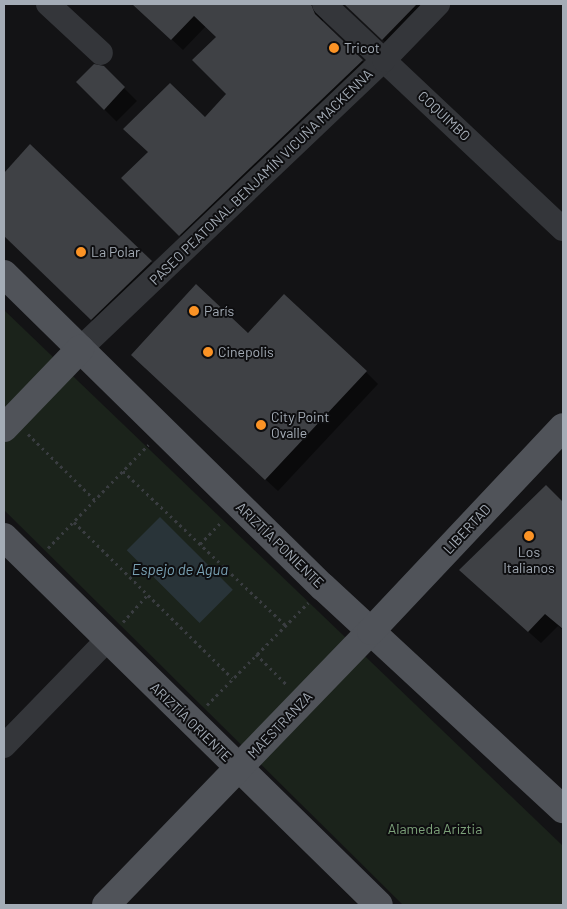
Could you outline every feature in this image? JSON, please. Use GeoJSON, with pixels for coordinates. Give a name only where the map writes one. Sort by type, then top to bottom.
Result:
{"type":"FeatureCollection","features":[{"type":"Feature","properties":{"kind":"main road","name":"ARIZTÍA PONIENTE"},"geometry":{"type":"LineString","coordinates":[[4,274],[323,587],[563,809]]}},
{"type":"Feature","properties":{"kind":"main road"},"geometry":{"type":"LineString","coordinates":[[8,424],[80,349]]}},
{"type":"Feature","properties":{"kind":"main road","name":"LIBERTAD"},"geometry":{"type":"LineString","coordinates":[[371,631],[563,428]]}},
{"type":"Feature","properties":{"kind":"main road","name":"ARIZTÍA ORIENTE"},"geometry":{"type":"LineString","coordinates":[[4,537],[107,640],[380,905]]}},
{"type":"Feature","properties":{"kind":"main road","name":"MAESTRANZA"},"geometry":{"type":"LineString","coordinates":[[106,905],[371,631]]}},
{"type":"Feature","properties":{"kind":"street"},"geometry":{"type":"LineString","coordinates":[[48,4],[101,53]]}},
{"type":"Feature","properties":{"kind":"street","name":"COQUIMBO"},"geometry":{"type":"LineString","coordinates":[[324,4],[563,229]]}},
{"type":"Feature","properties":{"kind":"street","name":"PASEO PEATONAL BENJAMÍN VICUÑA MACKENNA"},"geometry":{"type":"LineString","coordinates":[[80,349],[384,60],[438,4]]}},
{"type":"Feature","properties":{"kind":"street"},"geometry":{"type":"LineString","coordinates":[[4,746],[107,640]]}},
{"type":"Feature","properties":{"kind":"path"},"geometry":{"type":"LineString","coordinates":[[8,424],[96,500]]}},
{"type":"Feature","properties":{"kind":"path"},"geometry":{"type":"LineString","coordinates":[[31,564],[163,430]]}},
{"type":"Feature","properties":{"kind":"path"},"geometry":{"type":"LineString","coordinates":[[124,471],[285,625]]}},
{"type":"Feature","properties":{"kind":"path"},"geometry":{"type":"LineString","coordinates":[[200,544],[238,504]]}},
{"type":"Feature","properties":{"kind":"path"},"geometry":{"type":"LineString","coordinates":[[74,522],[232,678]]}},
{"type":"Feature","properties":{"kind":"path"},"geometry":{"type":"LineString","coordinates":[[192,722],[232,678],[323,587]]}},
{"type":"Feature","properties":{"kind":"path"},"geometry":{"type":"LineString","coordinates":[[107,640],[148,595]]}},
{"type":"Feature","properties":{"kind":"path"},"geometry":{"type":"LineString","coordinates":[[256,654],[303,702]]}},
{"type":"Feature","properties":{"kind":"green space","name":"Alameda Ariztia"},"geometry":{"type":"Polygon","coordinates":[[[4,310],[563,846],[563,905],[403,905],[4,510],[4,310]]]}},
{"type":"Feature","properties":{"kind":"water","name":"Espejo de Agua"},"geometry":{"type":"Polygon","coordinates":[[[160,517],[233,590],[200,623],[127,550],[160,517]]]}},
{"type":"Feature","properties":{"kind":"building"},"geometry":{"type":"Polygon","coordinates":[[[132,4],[311,4],[315,14],[363,60],[179,236],[121,178],[148,152],[123,129],[170,83],[205,117],[226,94],[192,60],[216,37],[194,16],[171,40],[132,4]]]}},
{"type":"Feature","properties":{"kind":"building"},"geometry":{"type":"Polygon","coordinates":[[[344,4],[417,4],[382,40],[344,4]]]}},
{"type":"Feature","properties":{"kind":"building"},"geometry":{"type":"Polygon","coordinates":[[[94,64],[104,66],[125,87],[104,110],[76,82],[94,64]]]}},
{"type":"Feature","properties":{"kind":"building","name":"La Polar"},"geometry":{"type":"Polygon","coordinates":[[[30,144],[152,261],[91,320],[4,236],[4,173],[30,144]]]}},
{"type":"Feature","properties":{"kind":"building","name":"City Point Ovalle"},"geometry":{"type":"Polygon","coordinates":[[[196,284],[248,333],[284,294],[367,371],[265,480],[131,355],[196,284]]]}},
{"type":"Feature","properties":{"kind":"building","name":"Los Italianos"},"geometry":{"type":"Polygon","coordinates":[[[546,485],[563,502],[563,629],[545,614],[528,632],[459,570],[546,485]]]}},
{"type":"Feature","properties":{"kind":"place","name":"Tricot"},"geometry":{"type":"Point","coordinates":[334,48]}},
{"type":"Feature","properties":{"kind":"place","name":"La Polar"},"geometry":{"type":"Point","coordinates":[81,252]}},
{"type":"Feature","properties":{"kind":"place","name":"París"},"geometry":{"type":"Point","coordinates":[194,311]}},
{"type":"Feature","properties":{"kind":"place","name":"Cinepolis"},"geometry":{"type":"Point","coordinates":[208,352]}},
{"type":"Feature","properties":{"kind":"place","name":"City Point Ovalle"},"geometry":{"type":"Point","coordinates":[261,425]}},
{"type":"Feature","properties":{"kind":"place","name":"Los Italianos"},"geometry":{"type":"Point","coordinates":[529,536]}}]}
